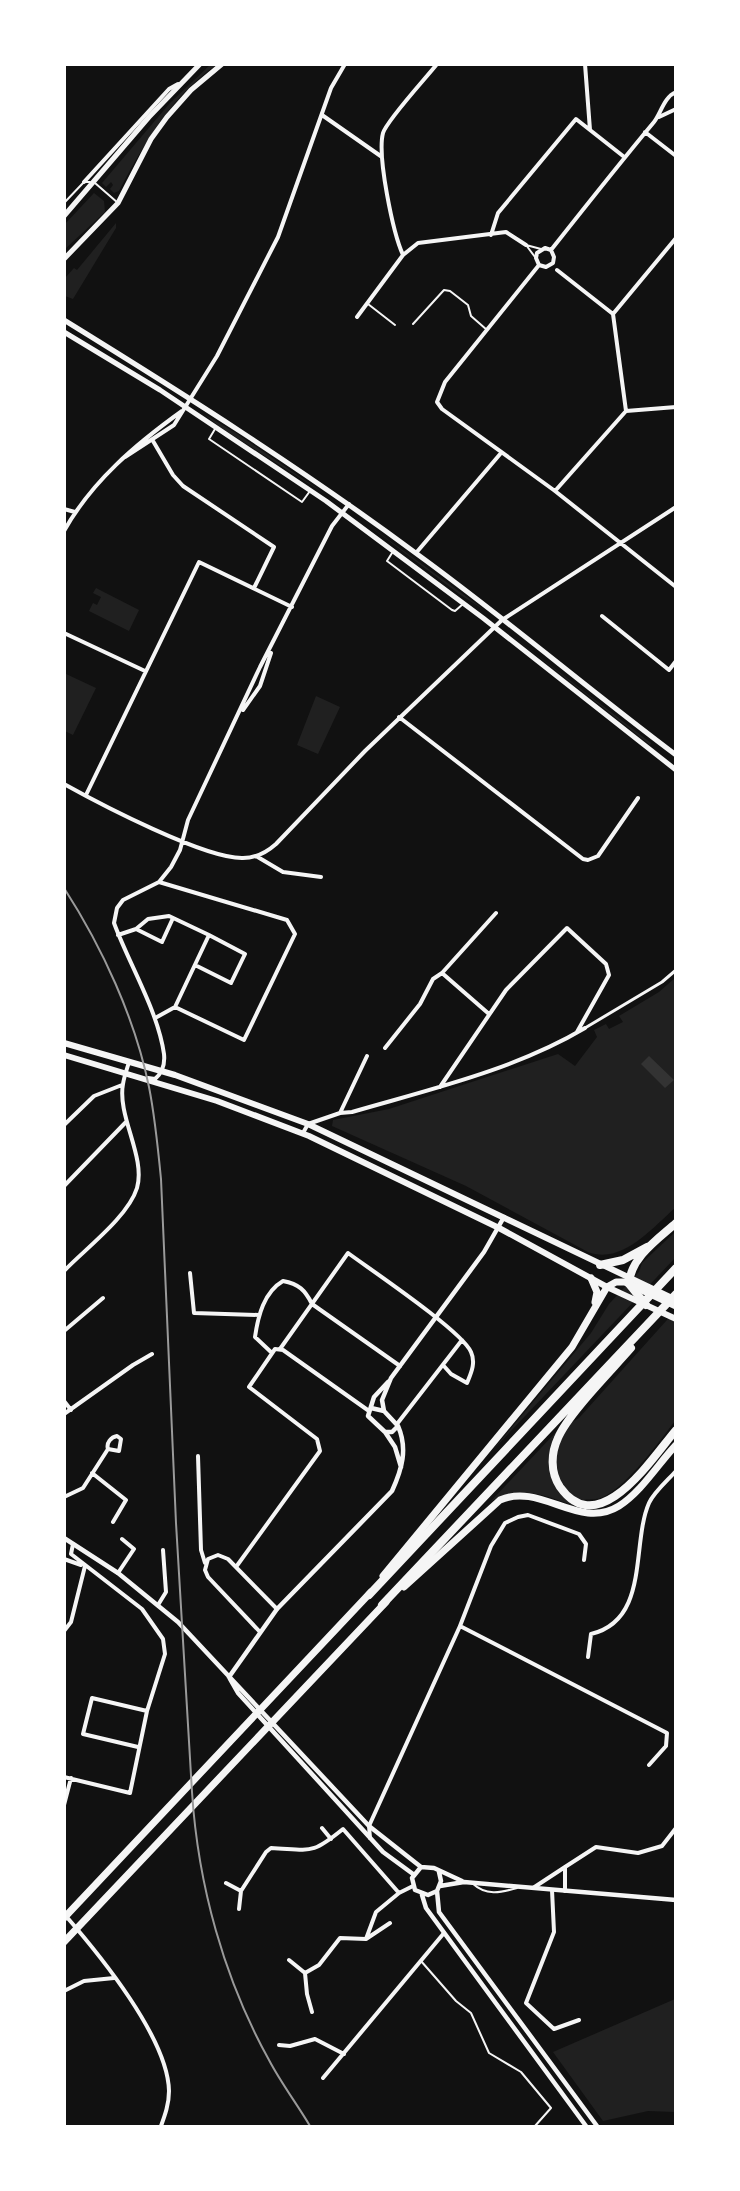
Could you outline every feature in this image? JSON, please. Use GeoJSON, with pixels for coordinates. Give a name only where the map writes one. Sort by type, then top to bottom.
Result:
{"type":"FeatureCollection","features":[{"type":"Feature","properties":{"kind":"highway"},"geometry":{"type":"LineString","coordinates":[[646,1305],[630,1280],[635,1263],[675,1223]]}},
{"type":"Feature","properties":{"kind":"highway"},"geometry":{"type":"LineString","coordinates":[[600,1264],[628,1258],[654,1243]]}},
{"type":"Feature","properties":{"kind":"highway"},"geometry":{"type":"LineString","coordinates":[[64,1916],[675,1268]]}},
{"type":"Feature","properties":{"kind":"highway"},"geometry":{"type":"LineString","coordinates":[[591,1278],[597,1292],[593,1314]]}},
{"type":"Feature","properties":{"kind":"highway"},"geometry":{"type":"LineString","coordinates":[[369,1594],[399,1554],[572,1347],[607,1287],[616,1282],[630,1280],[675,1306]]}},
{"type":"Feature","properties":{"kind":"highway"},"geometry":{"type":"LineString","coordinates":[[675,1296],[562,1430],[553,1456],[556,1479],[563,1490],[575,1500],[591,1504],[605,1502],[631,1484],[675,1430]]}},
{"type":"Feature","properties":{"kind":"highway"},"geometry":{"type":"LineString","coordinates":[[64,1942],[675,1296]]}},
{"type":"Feature","properties":{"kind":"highway"},"geometry":{"type":"LineString","coordinates":[[382,1605],[500,1500],[515,1495],[534,1496],[579,1512],[608,1511],[629,1498],[675,1445]]}},
{"type":"Feature","properties":{"kind":"main road"},"geometry":{"type":"LineString","coordinates":[[64,216],[179,84],[200,64]]}},
{"type":"Feature","properties":{"kind":"main road"},"geometry":{"type":"LineString","coordinates":[[64,260],[118,203],[151,139],[167,117],[191,90],[222,64]]}},
{"type":"Feature","properties":{"kind":"main road"},"geometry":{"type":"LineString","coordinates":[[64,320],[191,399],[349,504],[416,553],[675,756]]}},
{"type":"Feature","properties":{"kind":"main road"},"geometry":{"type":"LineString","coordinates":[[64,332],[311,490],[494,627],[675,770]]}},
{"type":"Feature","properties":{"kind":"main road"},"geometry":{"type":"LineString","coordinates":[[64,1042],[162,1071],[308,1124],[630,1280],[675,1296]]}},
{"type":"Feature","properties":{"kind":"main road"},"geometry":{"type":"LineString","coordinates":[[64,1055],[217,1101],[302,1134],[499,1228],[607,1287],[675,1318]]}},
{"type":"Feature","properties":{"kind":"street"},"geometry":{"type":"LineString","coordinates":[[125,457],[153,441],[174,425],[216,356],[278,237],[321,115],[345,64]]}},
{"type":"Feature","properties":{"kind":"street"},"geometry":{"type":"LineString","coordinates":[[403,255],[396,239],[383,157],[383,132],[437,64]]}},
{"type":"Feature","properties":{"kind":"street"},"geometry":{"type":"LineString","coordinates":[[585,64],[590,130]]}},
{"type":"Feature","properties":{"kind":"street"},"geometry":{"type":"LineString","coordinates":[[84,182],[169,89],[179,84]]}},
{"type":"Feature","properties":{"kind":"street"},"geometry":{"type":"LineString","coordinates":[[551,250],[623,156],[658,117],[671,94],[675,92]]}},
{"type":"Feature","properties":{"kind":"street"},"geometry":{"type":"LineString","coordinates":[[658,117],[675,109]]}},
{"type":"Feature","properties":{"kind":"street"},"geometry":{"type":"LineString","coordinates":[[321,115],[383,157]]}},
{"type":"Feature","properties":{"kind":"street"},"geometry":{"type":"LineString","coordinates":[[491,235],[498,213],[576,119],[623,156]]}},
{"type":"Feature","properties":{"kind":"street"},"geometry":{"type":"LineString","coordinates":[[645,132],[675,156]]}},
{"type":"Feature","properties":{"kind":"street"},"geometry":{"type":"LineString","coordinates":[[357,317],[403,255],[418,243],[506,232],[526,245]]}},
{"type":"Feature","properties":{"kind":"street"},"geometry":{"type":"LineString","coordinates":[[613,314],[675,239]]}},
{"type":"Feature","properties":{"kind":"street"},"geometry":{"type":"LineString","coordinates":[[539,265],[536,258],[542,249],[551,250]]}},
{"type":"Feature","properties":{"kind":"street"},"geometry":{"type":"LineString","coordinates":[[539,265],[546,267],[554,260],[551,250]]}},
{"type":"Feature","properties":{"kind":"street"},"geometry":{"type":"LineString","coordinates":[[539,265],[440,389],[437,402],[442,409],[555,491],[675,587]]}},
{"type":"Feature","properties":{"kind":"street"},"geometry":{"type":"LineString","coordinates":[[557,270],[613,314],[626,411]]}},
{"type":"Feature","properties":{"kind":"street"},"geometry":{"type":"LineString","coordinates":[[555,491],[626,411],[675,407]]}},
{"type":"Feature","properties":{"kind":"street"},"geometry":{"type":"LineString","coordinates":[[64,531],[75,512],[109,471],[142,440],[185,409]]}},
{"type":"Feature","properties":{"kind":"street"},"geometry":{"type":"LineString","coordinates":[[153,441],[173,475],[183,486],[274,547],[254,588]]}},
{"type":"Feature","properties":{"kind":"street"},"geometry":{"type":"LineString","coordinates":[[416,553],[501,453]]}},
{"type":"Feature","properties":{"kind":"street"},"geometry":{"type":"LineString","coordinates":[[135,1077],[155,1078],[162,1071],[164,1054],[153,1019],[114,923],[117,908],[123,900],[159,882],[180,850],[181,839],[272,647],[332,526],[349,504]]}},
{"type":"Feature","properties":{"kind":"street"},"geometry":{"type":"LineString","coordinates":[[256,856],[276,844],[399,717],[502,620],[675,507]]}},
{"type":"Feature","properties":{"kind":"street"},"geometry":{"type":"LineString","coordinates":[[64,509],[75,512]]}},
{"type":"Feature","properties":{"kind":"street"},"geometry":{"type":"LineString","coordinates":[[86,795],[199,562],[292,607]]}},
{"type":"Feature","properties":{"kind":"street"},"geometry":{"type":"LineString","coordinates":[[602,616],[669,670],[675,661]]}},
{"type":"Feature","properties":{"kind":"street"},"geometry":{"type":"LineString","coordinates":[[64,633],[145,671]]}},
{"type":"Feature","properties":{"kind":"street"},"geometry":{"type":"LineString","coordinates":[[239,716],[260,686],[272,647]]}},
{"type":"Feature","properties":{"kind":"street"},"geometry":{"type":"LineString","coordinates":[[399,717],[583,859],[588,860],[598,856],[638,798]]}},
{"type":"Feature","properties":{"kind":"street"},"geometry":{"type":"LineString","coordinates":[[64,784],[181,839],[229,856],[256,856],[283,872],[321,877]]}},
{"type":"Feature","properties":{"kind":"street"},"geometry":{"type":"LineString","coordinates":[[159,882],[287,920],[295,934],[244,1040],[175,1007]]}},
{"type":"Feature","properties":{"kind":"street"},"geometry":{"type":"LineString","coordinates":[[385,1048],[420,1004],[433,979],[442,973],[496,913]]}},
{"type":"Feature","properties":{"kind":"street"},"geometry":{"type":"LineString","coordinates":[[118,935],[136,929],[148,919],[169,916],[245,954],[231,983],[195,965]]}},
{"type":"Feature","properties":{"kind":"street"},"geometry":{"type":"LineString","coordinates":[[136,929],[162,942],[173,918]]}},
{"type":"Feature","properties":{"kind":"street"},"geometry":{"type":"LineString","coordinates":[[440,1087],[489,1014],[514,982],[567,928],[606,964],[609,975],[577,1032]]}},
{"type":"Feature","properties":{"kind":"street"},"geometry":{"type":"LineString","coordinates":[[157,1017],[175,1007],[209,935]]}},
{"type":"Feature","properties":{"kind":"street"},"geometry":{"type":"LineString","coordinates":[[302,1134],[308,1124],[340,1113],[352,1112],[471,1079],[585,1028],[662,982],[675,970]]}},
{"type":"Feature","properties":{"kind":"street"},"geometry":{"type":"LineString","coordinates":[[442,973],[489,1014]]}},
{"type":"Feature","properties":{"kind":"street"},"geometry":{"type":"LineString","coordinates":[[340,1113],[367,1056]]}},
{"type":"Feature","properties":{"kind":"street"},"geometry":{"type":"LineString","coordinates":[[64,1271],[126,1208],[137,1188],[134,1149],[122,1085],[130,1061]]}},
{"type":"Feature","properties":{"kind":"street"},"geometry":{"type":"LineString","coordinates":[[64,1125],[94,1096],[122,1085]]}},
{"type":"Feature","properties":{"kind":"street"},"geometry":{"type":"LineString","coordinates":[[64,1186],[127,1121]]}},
{"type":"Feature","properties":{"kind":"street"},"geometry":{"type":"LineString","coordinates":[[401,1470],[395,1447],[385,1432],[372,1422],[370,1410],[376,1394],[391,1378],[436,1318],[499,1228],[504,1217]]}},
{"type":"Feature","properties":{"kind":"street"},"geometry":{"type":"LineString","coordinates":[[236,1567],[320,1451],[317,1439],[252,1391],[250,1385],[273,1352],[280,1349],[348,1253],[436,1318],[468,1346],[473,1359],[472,1371],[467,1383],[451,1374],[443,1365]]}},
{"type":"Feature","properties":{"kind":"street"},"geometry":{"type":"LineString","coordinates":[[190,1273],[194,1314],[259,1315]]}},
{"type":"Feature","properties":{"kind":"street"},"geometry":{"type":"LineString","coordinates":[[273,1352],[255,1337],[259,1315],[268,1296],[283,1281],[294,1283],[305,1291],[312,1304],[400,1366]]}},
{"type":"Feature","properties":{"kind":"street"},"geometry":{"type":"LineString","coordinates":[[64,1331],[103,1298]]}},
{"type":"Feature","properties":{"kind":"street"},"geometry":{"type":"LineString","coordinates":[[385,1432],[392,1432],[398,1425],[462,1340]]}},
{"type":"Feature","properties":{"kind":"street"},"geometry":{"type":"LineString","coordinates":[[280,1349],[370,1410],[384,1411]]}},
{"type":"Feature","properties":{"kind":"street"},"geometry":{"type":"LineString","coordinates":[[64,1414],[152,1354]]}},
{"type":"Feature","properties":{"kind":"street"},"geometry":{"type":"LineString","coordinates":[[229,1677],[277,1609],[392,1491],[401,1470],[404,1444],[398,1425],[384,1411],[382,1400],[391,1378]]}},
{"type":"Feature","properties":{"kind":"street"},"geometry":{"type":"LineString","coordinates":[[64,1401],[71,1410]]}},
{"type":"Feature","properties":{"kind":"street"},"geometry":{"type":"LineString","coordinates":[[64,1497],[79,1492],[108,1449],[110,1440],[114,1436],[119,1437],[122,1444],[118,1451],[108,1449]]}},
{"type":"Feature","properties":{"kind":"street"},"geometry":{"type":"LineString","coordinates":[[198,1456],[201,1550],[206,1573],[260,1632]]}},
{"type":"Feature","properties":{"kind":"street"},"geometry":{"type":"LineString","coordinates":[[588,1657],[591,1634],[612,1625],[629,1599],[638,1575],[644,1518],[649,1501],[675,1471]]}},
{"type":"Feature","properties":{"kind":"street"},"geometry":{"type":"LineString","coordinates":[[92,1473],[126,1500],[113,1522]]}},
{"type":"Feature","properties":{"kind":"street"},"geometry":{"type":"LineString","coordinates":[[370,1838],[369,1826],[460,1626],[491,1546],[505,1523],[518,1516],[528,1515],[579,1534],[586,1544],[584,1560]]}},
{"type":"Feature","properties":{"kind":"street"},"geometry":{"type":"LineString","coordinates":[[65,1538],[118,1573],[178,1622],[229,1677],[242,1687],[383,1852],[413,1874]]}},
{"type":"Feature","properties":{"kind":"street"},"geometry":{"type":"LineString","coordinates":[[118,1573],[134,1549],[122,1539]]}},
{"type":"Feature","properties":{"kind":"street"},"geometry":{"type":"LineString","coordinates":[[64,1777],[130,1793],[138,1747],[163,1664],[165,1647],[154,1622],[129,1597],[70,1554],[73,1544]]}},
{"type":"Feature","properties":{"kind":"street"},"geometry":{"type":"LineString","coordinates":[[158,1605],[166,1592],[163,1550]]}},
{"type":"Feature","properties":{"kind":"street"},"geometry":{"type":"LineString","coordinates":[[205,1564],[210,1557],[218,1555],[236,1567],[277,1609]]}},
{"type":"Feature","properties":{"kind":"street"},"geometry":{"type":"LineString","coordinates":[[64,1559],[85,1566]]}},
{"type":"Feature","properties":{"kind":"street"},"geometry":{"type":"LineString","coordinates":[[64,1631],[71,1622],[85,1566]]}},
{"type":"Feature","properties":{"kind":"street"},"geometry":{"type":"LineString","coordinates":[[460,1626],[667,1733],[666,1746],[649,1765]]}},
{"type":"Feature","properties":{"kind":"street"},"geometry":{"type":"LineString","coordinates":[[229,1677],[238,1693],[281,1734],[369,1826],[422,1867]]}},
{"type":"Feature","properties":{"kind":"street"},"geometry":{"type":"LineString","coordinates":[[138,1747],[83,1734],[92,1698],[147,1711]]}},
{"type":"Feature","properties":{"kind":"street"},"geometry":{"type":"LineString","coordinates":[[64,1805],[71,1778]]}},
{"type":"Feature","properties":{"kind":"street"},"geometry":{"type":"LineString","coordinates":[[322,1828],[332,1839]]}},
{"type":"Feature","properties":{"kind":"street"},"geometry":{"type":"LineString","coordinates":[[532,1888],[596,1847],[638,1853],[662,1846],[675,1828]]}},
{"type":"Feature","properties":{"kind":"street"},"geometry":{"type":"LineString","coordinates":[[239,1909],[241,1891],[266,1852],[271,1848],[312,1850],[323,1847],[344,1829],[399,1893]]}},
{"type":"Feature","properties":{"kind":"street"},"geometry":{"type":"LineString","coordinates":[[413,1874],[422,1867],[428,1866],[464,1882],[675,1900]]}},
{"type":"Feature","properties":{"kind":"street"},"geometry":{"type":"LineString","coordinates":[[565,1867],[565,1891]]}},
{"type":"Feature","properties":{"kind":"street"},"geometry":{"type":"LineString","coordinates":[[439,1872],[439,1912],[597,2127]]}},
{"type":"Feature","properties":{"kind":"street"},"geometry":{"type":"LineString","coordinates":[[413,1874],[413,1886],[422,1895],[426,1908],[586,2127]]}},
{"type":"Feature","properties":{"kind":"street"},"geometry":{"type":"LineString","coordinates":[[422,1895],[464,1882]]}},
{"type":"Feature","properties":{"kind":"street"},"geometry":{"type":"LineString","coordinates":[[226,1884],[241,1891]]}},
{"type":"Feature","properties":{"kind":"street"},"geometry":{"type":"LineString","coordinates":[[366,1939],[376,1912],[399,1893],[413,1886]]}},
{"type":"Feature","properties":{"kind":"street"},"geometry":{"type":"LineString","coordinates":[[552,1890],[554,1932],[526,2003],[554,2029],[579,2020]]}},
{"type":"Feature","properties":{"kind":"street"},"geometry":{"type":"LineString","coordinates":[[64,1916],[101,1956],[114,1978],[136,2004],[163,2064],[169,2088],[168,2104],[160,2127]]}},
{"type":"Feature","properties":{"kind":"street"},"geometry":{"type":"LineString","coordinates":[[305,1972],[319,1965],[340,1938],[366,1939],[390,1923]]}},
{"type":"Feature","properties":{"kind":"street"},"geometry":{"type":"LineString","coordinates":[[323,2078],[444,1933]]}},
{"type":"Feature","properties":{"kind":"street"},"geometry":{"type":"LineString","coordinates":[[289,1960],[305,1972],[307,1994],[312,2012]]}},
{"type":"Feature","properties":{"kind":"street"},"geometry":{"type":"LineString","coordinates":[[64,1991],[84,1981],[114,1978]]}},
{"type":"Feature","properties":{"kind":"street"},"geometry":{"type":"LineString","coordinates":[[279,2044],[290,2046],[315,2039],[344,2054]]}},
{"type":"Feature","properties":{"kind":"lane"},"geometry":{"type":"LineString","coordinates":[[64,203],[84,182],[94,181],[118,203]]}},
{"type":"Feature","properties":{"kind":"lane"},"geometry":{"type":"LineString","coordinates":[[526,245],[542,249]]}},
{"type":"Feature","properties":{"kind":"lane"},"geometry":{"type":"LineString","coordinates":[[526,245],[536,258]]}},
{"type":"Feature","properties":{"kind":"lane"},"geometry":{"type":"LineString","coordinates":[[554,260],[557,270]]}},
{"type":"Feature","properties":{"kind":"lane"},"geometry":{"type":"LineString","coordinates":[[546,267],[557,270]]}},
{"type":"Feature","properties":{"kind":"lane"},"geometry":{"type":"LineString","coordinates":[[413,324],[444,290],[468,305],[471,316],[487,330]]}},
{"type":"Feature","properties":{"kind":"lane"},"geometry":{"type":"LineString","coordinates":[[368,304],[395,325]]}},
{"type":"Feature","properties":{"kind":"lane"},"geometry":{"type":"LineString","coordinates":[[215,429],[209,439],[302,502],[311,490]]}},
{"type":"Feature","properties":{"kind":"lane"},"geometry":{"type":"LineString","coordinates":[[394,551],[387,561],[452,610],[459,610],[463,604]]}},
{"type":"Feature","properties":{"kind":"lane"},"geometry":{"type":"LineString","coordinates":[[421,1960],[456,2001],[471,2013],[489,2053],[521,2072],[551,2108],[535,2127]]}},
{"type":"Feature","properties":{"kind":"shaded area"},"geometry":{"type":"Polygon","coordinates":[[[210,65],[216,65],[185,92],[160,122],[119,191],[114,193],[110,189],[113,185],[111,182],[106,187],[102,183],[170,103],[210,65]]]}},
{"type":"Feature","properties":{"kind":"shaded area"},"geometry":{"type":"Polygon","coordinates":[[[94,193],[104,201],[105,212],[65,249],[65,224],[94,193]]]}},
{"type":"Feature","properties":{"kind":"shaded area"},"geometry":{"type":"Polygon","coordinates":[[[116,223],[116,228],[73,299],[65,296],[65,278],[74,268],[77,270],[116,223]]]}},
{"type":"Feature","properties":{"kind":"shaded area"},"geometry":{"type":"Polygon","coordinates":[[[204,414],[236,433],[331,498],[220,427],[204,414]]]}},
{"type":"Feature","properties":{"kind":"shaded area"},"geometry":{"type":"Polygon","coordinates":[[[360,519],[486,611],[459,594],[360,519]]]}},
{"type":"Feature","properties":{"kind":"shaded area"},"geometry":{"type":"Polygon","coordinates":[[[96,588],[139,610],[129,631],[89,611],[93,603],[97,605],[101,597],[93,593],[96,588]]]}},
{"type":"Feature","properties":{"kind":"shaded area"},"geometry":{"type":"Polygon","coordinates":[[[510,634],[651,743],[650,745],[510,634]]]}},
{"type":"Feature","properties":{"kind":"shaded area"},"geometry":{"type":"Polygon","coordinates":[[[64,673],[96,688],[73,735],[65,731],[64,673]]]}},
{"type":"Feature","properties":{"kind":"shaded area"},"geometry":{"type":"Polygon","coordinates":[[[316,696],[340,707],[318,754],[297,745],[316,696]]]}},
{"type":"Feature","properties":{"kind":"shaded area"},"geometry":{"type":"Polygon","coordinates":[[[675,978],[675,1208],[646,1234],[624,1249],[601,1255],[588,1252],[466,1186],[332,1126],[333,1120],[389,1109],[558,1054],[575,1066],[597,1037],[594,1030],[606,1024],[609,1029],[623,1022],[619,1016],[659,992],[675,978]]]}},
{"type":"Feature","properties":{"kind":"shaded area"},"geometry":{"type":"Polygon","coordinates":[[[649,1056],[674,1080],[665,1088],[641,1064],[649,1056]]]}},
{"type":"Feature","properties":{"kind":"shaded area"},"geometry":{"type":"Polygon","coordinates":[[[675,1232],[675,1258],[491,1452],[591,1333],[609,1304],[639,1272],[642,1263],[675,1232]]]}},
{"type":"Feature","properties":{"kind":"shaded area"},"geometry":{"type":"Polygon","coordinates":[[[675,1311],[675,1421],[632,1473],[603,1497],[572,1505],[532,1493],[513,1494],[491,1501],[557,1431],[579,1418],[675,1311]]]}},
{"type":"Feature","properties":{"kind":"shaded area"},"geometry":{"type":"Polygon","coordinates":[[[675,1999],[675,2112],[648,2111],[603,2121],[553,2052],[675,1999]]]}},
{"type":"Feature","properties":{"kind":"railway"},"geometry":{"type":"LineString","coordinates":[[64,888],[104,959],[126,1009],[143,1061],[155,1121],[161,1179],[176,1523],[192,1792],[200,1862],[216,1931],[239,1997],[274,2069],[310,2126]]}}]}
